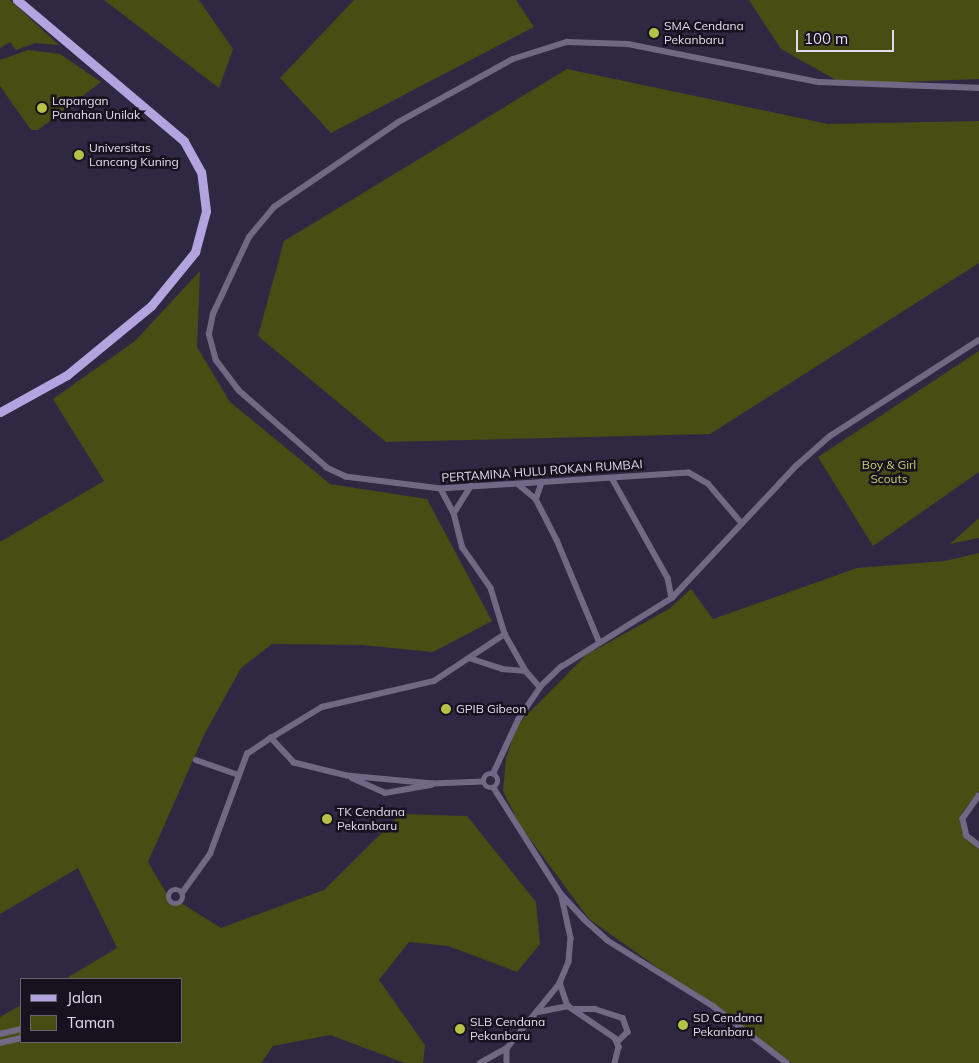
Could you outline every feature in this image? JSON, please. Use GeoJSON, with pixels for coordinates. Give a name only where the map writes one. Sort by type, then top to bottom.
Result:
{"type":"FeatureCollection","features":[{"type":"Feature","properties":{"kind":"main road"},"geometry":{"type":"LineString","coordinates":[[0,412],[67,375],[151,306],[195,252],[206,211],[202,172],[184,140],[17,0]]}},
{"type":"Feature","properties":{"kind":"street","name":"PERTAMINA HULU ROKAN RUMBAI"},"geometry":{"type":"LineString","coordinates":[[742,524],[708,484],[689,473],[441,489],[346,477],[327,468],[239,391],[216,361],[209,334],[213,314],[249,237],[274,207],[397,123],[513,59],[567,42],[620,43],[819,82],[979,88]]}},
{"type":"Feature","properties":{"kind":"street"},"geometry":{"type":"LineString","coordinates":[[484,782],[486,776],[493,774],[510,736],[540,687],[598,641],[672,598],[742,524],[830,436],[979,340]]}},
{"type":"Feature","properties":{"kind":"street"},"geometry":{"type":"LineString","coordinates":[[612,478],[668,578],[672,598]]}},
{"type":"Feature","properties":{"kind":"street"},"geometry":{"type":"LineString","coordinates":[[536,500],[542,482]]}},
{"type":"Feature","properties":{"kind":"street"},"geometry":{"type":"LineString","coordinates":[[518,484],[536,500],[598,641]]}},
{"type":"Feature","properties":{"kind":"street"},"geometry":{"type":"LineString","coordinates":[[454,513],[471,486]]}},
{"type":"Feature","properties":{"kind":"street"},"geometry":{"type":"LineString","coordinates":[[441,489],[454,513],[463,548],[491,588],[505,634],[526,671],[540,687]]}},
{"type":"Feature","properties":{"kind":"street"},"geometry":{"type":"LineString","coordinates":[[182,893],[210,854],[236,774],[247,754],[322,707],[434,681],[505,634]]}},
{"type":"Feature","properties":{"kind":"street"},"geometry":{"type":"LineString","coordinates":[[469,658],[502,669],[526,671]]}},
{"type":"Feature","properties":{"kind":"street"},"geometry":{"type":"LineString","coordinates":[[271,738],[294,763],[347,776],[433,784],[484,782],[494,788],[561,894],[607,940],[713,1006],[787,1063]]}},
{"type":"Feature","properties":{"kind":"street"},"geometry":{"type":"LineString","coordinates":[[196,760],[236,774]]}},
{"type":"Feature","properties":{"kind":"street"},"geometry":{"type":"LineString","coordinates":[[493,774],[498,781],[494,788]]}},
{"type":"Feature","properties":{"kind":"street"},"geometry":{"type":"LineString","coordinates":[[347,776],[386,793],[433,784]]}},
{"type":"Feature","properties":{"kind":"street"},"geometry":{"type":"LineString","coordinates":[[979,796],[963,819],[967,836],[979,845]]}},
{"type":"Feature","properties":{"kind":"street"},"geometry":{"type":"LineString","coordinates":[[480,1063],[507,1048],[560,983],[570,962],[571,938],[561,894]]}},
{"type":"Feature","properties":{"kind":"street"},"geometry":{"type":"LineString","coordinates":[[560,983],[568,1006],[618,1042]]}},
{"type":"Feature","properties":{"kind":"street"},"geometry":{"type":"LineString","coordinates":[[538,1012],[568,1006]]}},
{"type":"Feature","properties":{"kind":"street"},"geometry":{"type":"LineString","coordinates":[[574,1010],[595,1009],[623,1018],[628,1032],[618,1042],[615,1063]]}},
{"type":"Feature","properties":{"kind":"street"},"geometry":{"type":"LineString","coordinates":[[0,1034],[20,1029]]}},
{"type":"Feature","properties":{"kind":"street"},"geometry":{"type":"LineString","coordinates":[[0,1043],[20,1038]]}},
{"type":"Feature","properties":{"kind":"street"},"geometry":{"type":"LineString","coordinates":[[507,1048],[507,1063]]}},
{"type":"Feature","properties":{"kind":"green space"},"geometry":{"type":"Polygon","coordinates":[[[0,0],[10,0],[59,45],[35,43],[16,50],[10,42],[0,48],[0,0]]]}},
{"type":"Feature","properties":{"kind":"green space"},"geometry":{"type":"Polygon","coordinates":[[[104,0],[199,0],[233,49],[219,88],[104,0]]]}},
{"type":"Feature","properties":{"kind":"green space"},"geometry":{"type":"Polygon","coordinates":[[[354,0],[516,0],[534,27],[331,133],[280,78],[354,0]]]}},
{"type":"Feature","properties":{"kind":"green space"},"geometry":{"type":"Polygon","coordinates":[[[749,0],[979,0],[979,79],[843,84],[781,49],[749,0]]]}},
{"type":"Feature","properties":{"kind":"green space","name":"Lapangan Panahan Unilak"},"geometry":{"type":"Polygon","coordinates":[[[28,50],[60,54],[101,82],[38,130],[31,130],[0,86],[0,60],[28,50]]]}},
{"type":"Feature","properties":{"kind":"green space"},"geometry":{"type":"Polygon","coordinates":[[[567,69],[828,124],[979,121],[979,263],[710,434],[386,442],[258,336],[284,241],[567,69]]]}},
{"type":"Feature","properties":{"kind":"green space"},"geometry":{"type":"Polygon","coordinates":[[[200,271],[197,347],[230,402],[330,484],[427,499],[492,621],[433,652],[362,645],[272,644],[241,668],[204,735],[148,862],[172,903],[181,903],[221,928],[324,890],[401,814],[467,816],[536,902],[540,944],[517,972],[448,946],[409,942],[379,980],[425,1045],[423,1063],[405,1063],[330,1035],[273,1046],[261,1063],[0,1063],[0,1017],[20,1006],[20,1043],[182,1043],[182,978],[67,978],[117,948],[78,868],[0,914],[0,542],[104,481],[53,399],[135,341],[200,271]]]}},
{"type":"Feature","properties":{"kind":"green space","name":"Boy & Girl Scouts"},"geometry":{"type":"Polygon","coordinates":[[[979,351],[979,472],[873,546],[818,457],[979,351]]]}},
{"type":"Feature","properties":{"kind":"green space"},"geometry":{"type":"Polygon","coordinates":[[[979,518],[979,538],[950,544],[979,518]]]}},
{"type":"Feature","properties":{"kind":"green space"},"geometry":{"type":"Polygon","coordinates":[[[979,553],[979,791],[962,813],[965,838],[979,849],[979,1063],[792,1063],[589,919],[519,824],[503,791],[506,759],[517,725],[586,655],[669,609],[691,589],[713,619],[857,568],[945,561],[979,553]]]}},
{"type":"Feature","properties":{"kind":"place","name":"SMA Cendana Pekanbaru"},"geometry":{"type":"Point","coordinates":[654,33]}},
{"type":"Feature","properties":{"kind":"place","name":"Lapangan Panahan Unilak"},"geometry":{"type":"Point","coordinates":[42,108]}},
{"type":"Feature","properties":{"kind":"place","name":"Universitas Lancang Kuning"},"geometry":{"type":"Point","coordinates":[79,155]}},
{"type":"Feature","properties":{"kind":"place","name":"GPIB Gibeon"},"geometry":{"type":"Point","coordinates":[446,709]}},
{"type":"Feature","properties":{"kind":"place","name":"TK Cendana Pekanbaru"},"geometry":{"type":"Point","coordinates":[327,819]}},
{"type":"Feature","properties":{"kind":"place","name":"SD Cendana Pekanbaru"},"geometry":{"type":"Point","coordinates":[683,1025]}},
{"type":"Feature","properties":{"kind":"place","name":"SLB Cendana Pekanbaru"},"geometry":{"type":"Point","coordinates":[460,1029]}}]}
